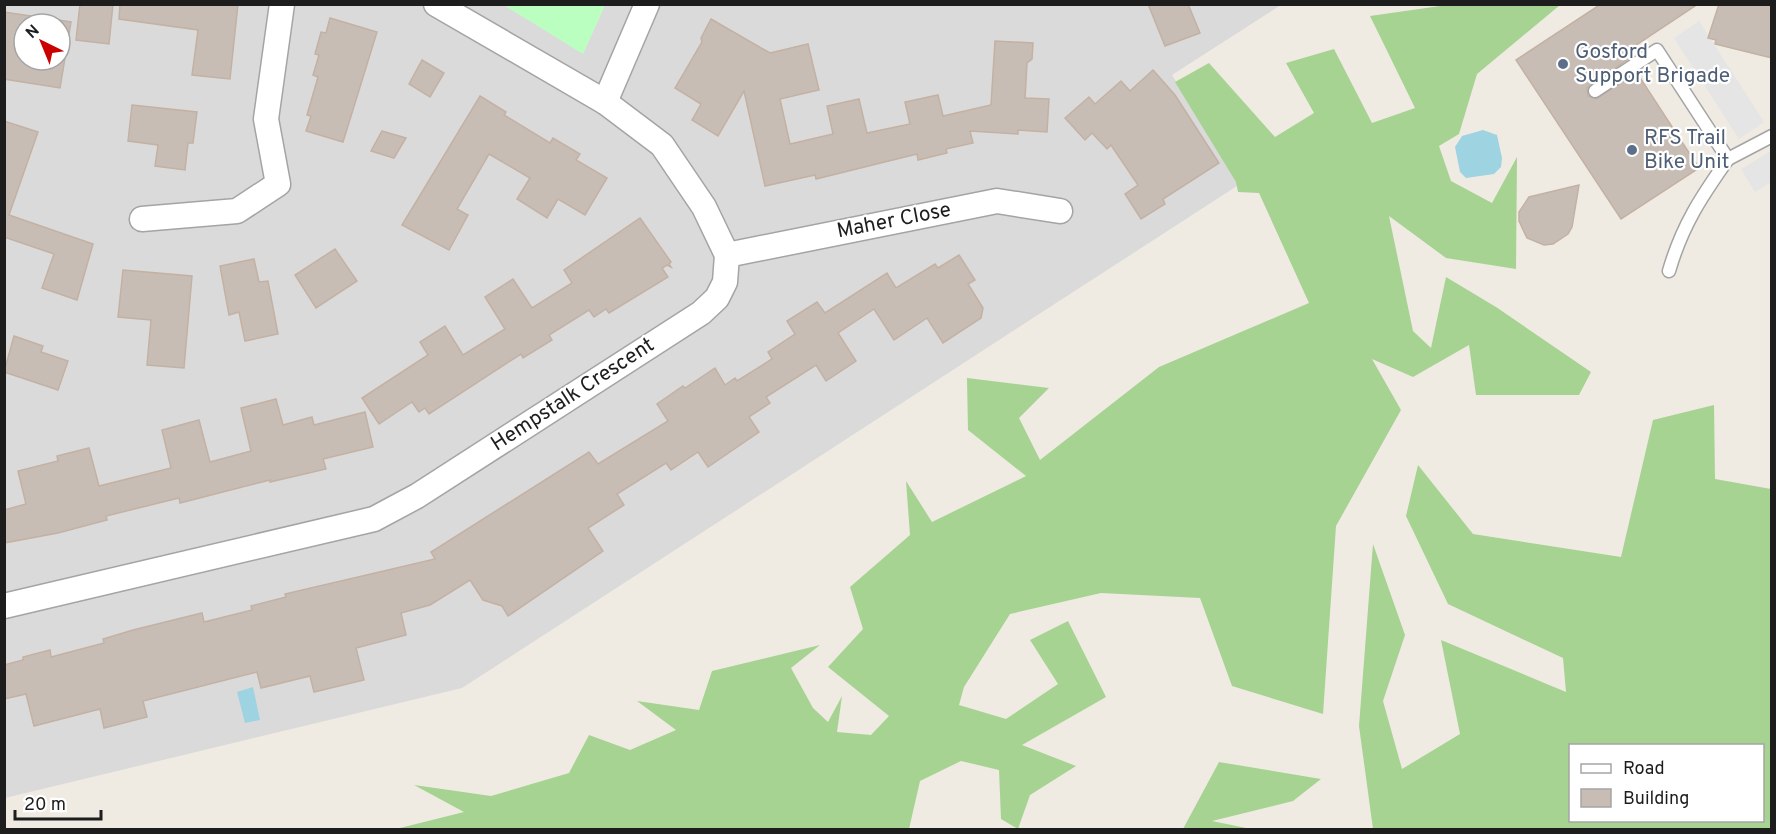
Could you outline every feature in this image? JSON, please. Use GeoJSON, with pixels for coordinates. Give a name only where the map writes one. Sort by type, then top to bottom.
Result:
{"type":"FeatureCollection","features":[{"type":"Feature","properties":{"kind":"street"},"geometry":{"type":"LineString","coordinates":[[142,219],[237,211],[278,184],[266,119],[282,4]]}},
{"type":"Feature","properties":{"kind":"street"},"geometry":{"type":"LineString","coordinates":[[436,4],[605,102],[662,145],[704,207],[727,255]]}},
{"type":"Feature","properties":{"kind":"street"},"geometry":{"type":"LineString","coordinates":[[605,102],[647,4]]}},
{"type":"Feature","properties":{"kind":"street","name":"Maher Close"},"geometry":{"type":"LineString","coordinates":[[727,255],[997,201],[1060,211]]}},
{"type":"Feature","properties":{"kind":"street","name":"Hempstalk Crescent"},"geometry":{"type":"LineString","coordinates":[[4,606],[375,519],[417,496],[700,313],[717,298],[725,282],[727,255]]}},
{"type":"Feature","properties":{"kind":"lane"},"geometry":{"type":"LineString","coordinates":[[1594,91],[1657,50],[1728,159]]}},
{"type":"Feature","properties":{"kind":"lane"},"geometry":{"type":"LineString","coordinates":[[1669,271],[1678,238],[1692,211],[1728,159],[1772,136]]}},
{"type":"Feature","properties":{"kind":"shaded area"},"geometry":{"type":"Polygon","coordinates":[[[4,5],[504,5],[583,53],[605,5],[1281,5],[1172,75],[1240,184],[462,688],[5,798],[4,5]]]}},
{"type":"Feature","properties":{"kind":"shaded area"},"geometry":{"type":"Polygon","coordinates":[[[1699,21],[1764,122],[1739,139],[1674,38],[1699,21]]]}},
{"type":"Feature","properties":{"kind":"shaded area"},"geometry":{"type":"Polygon","coordinates":[[[1771,151],[1771,182],[1755,192],[1741,169],[1771,151]]]}},
{"type":"Feature","properties":{"kind":"green space"},"geometry":{"type":"Polygon","coordinates":[[[504,5],[605,5],[583,54],[504,5]]]}},
{"type":"Feature","properties":{"kind":"green space"},"geometry":{"type":"Polygon","coordinates":[[[1447,5],[1560,5],[1477,74],[1459,134],[1439,146],[1451,181],[1492,203],[1517,157],[1516,269],[1446,258],[1389,216],[1413,331],[1431,348],[1446,277],[1496,307],[1591,372],[1579,395],[1476,395],[1469,345],[1413,377],[1372,359],[1401,410],[1336,526],[1323,714],[1232,686],[1200,598],[1101,593],[1010,614],[964,687],[959,705],[1006,719],[1058,684],[1030,640],[1068,621],[1106,697],[1022,745],[1076,766],[1030,795],[1018,829],[1001,819],[999,770],[961,761],[920,781],[909,829],[396,829],[464,812],[414,785],[491,796],[569,773],[589,735],[630,750],[676,730],[637,701],[699,710],[712,671],[820,645],[791,668],[813,708],[828,722],[842,696],[837,732],[871,735],[889,716],[828,667],[863,629],[850,587],[910,535],[906,481],[932,522],[1026,476],[968,430],[967,378],[1049,388],[1019,418],[1040,460],[1159,367],[1309,303],[1259,193],[1238,192],[1236,182],[1175,82],[1209,63],[1275,137],[1314,113],[1286,63],[1334,49],[1372,123],[1415,108],[1370,16],[1447,5]]]}},
{"type":"Feature","properties":{"kind":"green space"},"geometry":{"type":"Polygon","coordinates":[[[1714,405],[1715,479],[1771,489],[1771,829],[1373,829],[1359,726],[1373,544],[1405,635],[1383,701],[1402,769],[1460,734],[1441,640],[1566,692],[1563,658],[1448,604],[1406,516],[1418,465],[1473,534],[1621,557],[1653,420],[1714,405]]]}},
{"type":"Feature","properties":{"kind":"green space"},"geometry":{"type":"Polygon","coordinates":[[[1219,762],[1321,779],[1293,801],[1212,821],[1251,829],[1183,829],[1219,762]]]}},
{"type":"Feature","properties":{"kind":"water"},"geometry":{"type":"Polygon","coordinates":[[[1483,130],[1497,135],[1502,158],[1501,167],[1494,174],[1466,178],[1460,172],[1455,147],[1462,136],[1483,130]]]}},
{"type":"Feature","properties":{"kind":"water"},"geometry":{"type":"Polygon","coordinates":[[[253,687],[260,720],[245,723],[237,692],[253,687]]]}},
{"type":"Feature","properties":{"kind":"building"},"geometry":{"type":"Polygon","coordinates":[[[80,4],[113,4],[109,44],[76,40],[80,4]]]}},
{"type":"Feature","properties":{"kind":"building"},"geometry":{"type":"Polygon","coordinates":[[[120,4],[238,4],[230,79],[192,75],[198,30],[119,19],[120,4]]]}},
{"type":"Feature","properties":{"kind":"building"},"geometry":{"type":"Polygon","coordinates":[[[1148,4],[1188,4],[1200,33],[1165,46],[1148,4]]]}},
{"type":"Feature","properties":{"kind":"building"},"geometry":{"type":"Polygon","coordinates":[[[1601,4],[1698,4],[1624,53],[1628,59],[1587,88],[1588,96],[1596,99],[1637,73],[1699,168],[1621,219],[1516,60],[1601,4]]]}},
{"type":"Feature","properties":{"kind":"building"},"geometry":{"type":"Polygon","coordinates":[[[1719,4],[1772,4],[1772,58],[1715,44],[1716,40],[1708,38],[1719,4]]]}},
{"type":"Feature","properties":{"kind":"building"},"geometry":{"type":"Polygon","coordinates":[[[4,12],[12,13],[12,72],[63,72],[60,88],[4,79],[4,12]]]}},
{"type":"Feature","properties":{"kind":"building"},"geometry":{"type":"Polygon","coordinates":[[[330,18],[377,32],[343,142],[306,131],[311,116],[307,115],[318,77],[313,75],[319,55],[315,54],[321,32],[326,33],[330,18]]]}},
{"type":"Feature","properties":{"kind":"building"},"geometry":{"type":"Polygon","coordinates":[[[711,19],[770,53],[808,44],[819,90],[780,99],[790,144],[833,134],[827,106],[859,99],[867,133],[910,124],[905,102],[938,95],[943,116],[991,105],[995,41],[1033,43],[1032,59],[1027,63],[1025,98],[1049,99],[1047,132],[1018,130],[1018,134],[970,131],[973,143],[946,149],[947,153],[918,160],[917,154],[816,179],[815,175],[765,186],[744,91],[718,136],[692,120],[701,104],[675,88],[702,42],[701,38],[711,19]]]}},
{"type":"Feature","properties":{"kind":"building"},"geometry":{"type":"Polygon","coordinates":[[[422,60],[444,73],[430,97],[409,84],[422,60]]]}},
{"type":"Feature","properties":{"kind":"building"},"geometry":{"type":"Polygon","coordinates":[[[1153,70],[1175,95],[1219,163],[1163,199],[1165,204],[1141,219],[1125,194],[1138,185],[1111,145],[1107,149],[1092,133],[1085,140],[1065,118],[1089,97],[1095,104],[1121,81],[1130,91],[1153,70]]]}},
{"type":"Feature","properties":{"kind":"building"},"geometry":{"type":"Polygon","coordinates":[[[480,96],[506,112],[504,115],[550,143],[553,138],[580,154],[576,160],[607,178],[585,215],[558,199],[547,218],[517,199],[530,178],[489,154],[457,209],[468,215],[449,250],[402,225],[480,96]]]}},
{"type":"Feature","properties":{"kind":"building"},"geometry":{"type":"Polygon","coordinates":[[[132,105],[197,112],[193,143],[188,143],[185,170],[155,166],[158,145],[128,141],[132,105]]]}},
{"type":"Feature","properties":{"kind":"building"},"geometry":{"type":"Polygon","coordinates":[[[4,121],[38,132],[9,215],[93,244],[77,300],[42,288],[54,254],[4,237],[4,121]]]}},
{"type":"Feature","properties":{"kind":"building"},"geometry":{"type":"Polygon","coordinates":[[[382,131],[406,138],[394,158],[371,151],[382,131]]]}},
{"type":"Feature","properties":{"kind":"building"},"geometry":{"type":"Polygon","coordinates":[[[1579,185],[1572,227],[1568,234],[1553,244],[1544,245],[1527,238],[1519,221],[1519,212],[1529,197],[1579,185]]]}},
{"type":"Feature","properties":{"kind":"building"},"geometry":{"type":"Polygon","coordinates":[[[640,218],[671,262],[669,264],[671,267],[667,265],[662,268],[668,277],[609,313],[606,309],[594,317],[589,310],[549,335],[552,340],[523,358],[521,354],[429,414],[425,408],[419,412],[412,402],[379,424],[362,398],[428,355],[420,342],[445,326],[463,355],[505,329],[485,297],[513,279],[532,308],[572,283],[564,270],[640,218]]]}},
{"type":"Feature","properties":{"kind":"building"},"geometry":{"type":"Polygon","coordinates":[[[335,249],[357,281],[316,308],[295,275],[335,249]]]}},
{"type":"Feature","properties":{"kind":"building"},"geometry":{"type":"Polygon","coordinates":[[[959,255],[975,280],[968,284],[983,308],[981,318],[943,343],[927,318],[894,340],[874,309],[838,333],[856,361],[826,381],[816,365],[766,397],[770,403],[749,417],[759,432],[708,467],[698,452],[671,470],[666,463],[617,494],[624,505],[588,528],[603,551],[508,616],[502,606],[483,600],[470,580],[430,605],[401,613],[406,635],[356,648],[364,680],[314,692],[310,676],[261,688],[257,672],[143,701],[147,717],[104,728],[100,709],[34,726],[26,694],[4,699],[4,665],[23,660],[23,657],[50,650],[51,657],[104,643],[103,639],[133,630],[202,613],[204,622],[252,610],[251,606],[286,597],[285,594],[435,559],[431,552],[589,452],[598,464],[668,421],[657,404],[683,386],[685,388],[715,368],[725,385],[735,378],[737,381],[772,359],[768,352],[795,334],[787,321],[817,302],[825,313],[887,273],[896,288],[935,264],[938,268],[959,255]]]}},
{"type":"Feature","properties":{"kind":"building"},"geometry":{"type":"Polygon","coordinates":[[[254,259],[259,282],[268,281],[278,334],[245,341],[239,312],[229,315],[220,266],[254,259]]]}},
{"type":"Feature","properties":{"kind":"building"},"geometry":{"type":"Polygon","coordinates":[[[123,270],[192,276],[184,368],[147,365],[151,320],[118,317],[123,270]]]}},
{"type":"Feature","properties":{"kind":"building"},"geometry":{"type":"Polygon","coordinates":[[[14,336],[43,346],[41,352],[68,361],[58,390],[4,372],[14,336]]]}},
{"type":"Feature","properties":{"kind":"building"},"geometry":{"type":"Polygon","coordinates":[[[276,399],[283,425],[312,417],[314,425],[365,412],[373,447],[323,459],[326,469],[270,482],[270,480],[180,503],[179,498],[106,516],[107,520],[58,533],[4,543],[4,510],[26,504],[18,471],[58,461],[57,456],[89,448],[99,486],[171,468],[162,430],[199,420],[210,462],[251,451],[241,408],[276,399]]]}},
{"type":"Feature","properties":{"kind":"place","name":"Gosford Support Brigade"},"geometry":{"type":"Point","coordinates":[1563,64]}},
{"type":"Feature","properties":{"kind":"place","name":"RFS Trail Bike Unit"},"geometry":{"type":"Point","coordinates":[1632,150]}}]}
